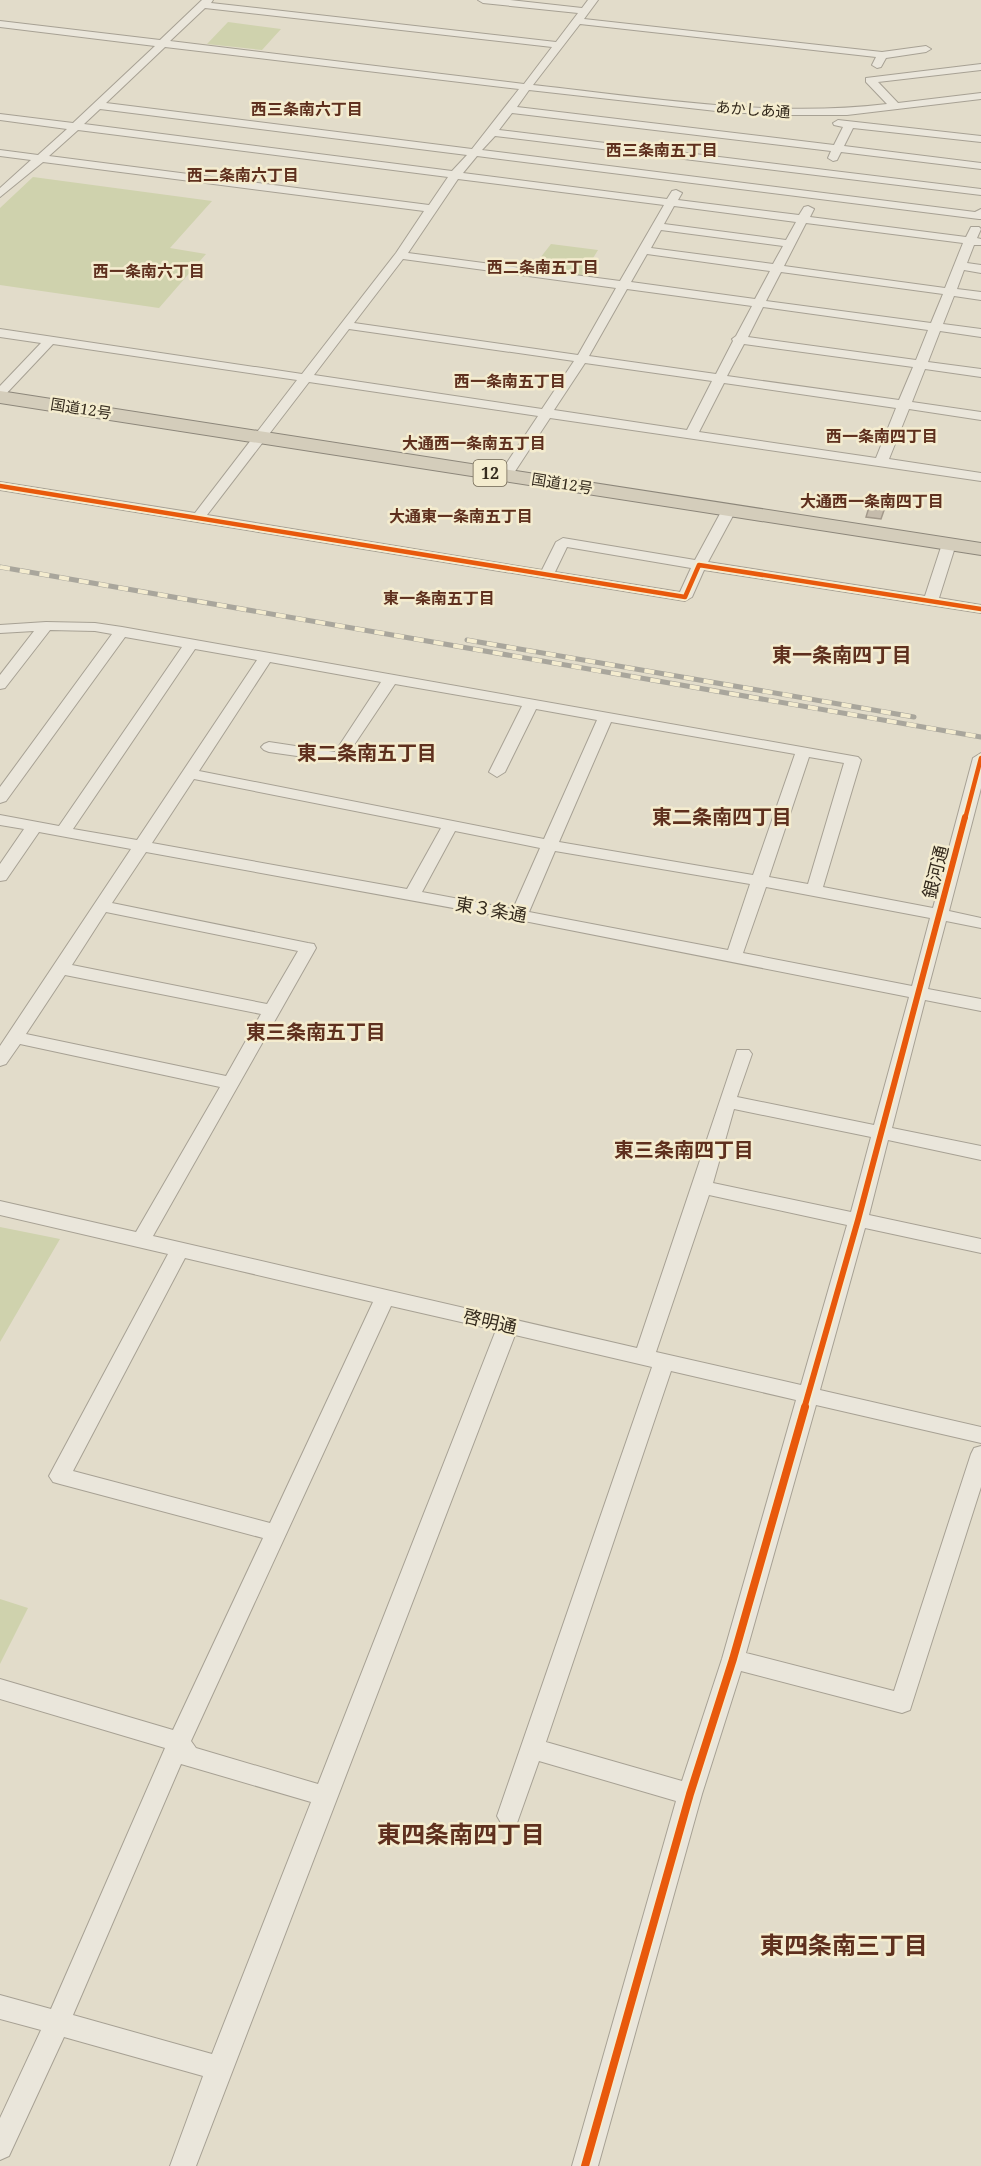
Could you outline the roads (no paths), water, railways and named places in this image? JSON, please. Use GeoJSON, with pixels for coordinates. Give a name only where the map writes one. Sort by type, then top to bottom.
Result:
{"type":"FeatureCollection","features":[{"type":"Feature","properties":{"kind":"highway","name":"国道12号"},"geometry":{"type":"LineString","coordinates":[[0,395],[981,549]]}},
{"type":"Feature","properties":{"kind":"street"},"geometry":{"type":"LineString","coordinates":[[483,0],[585,11]]}},
{"type":"Feature","properties":{"kind":"street"},"geometry":{"type":"LineString","coordinates":[[199,517],[400,255],[456,174],[492,132],[593,0]]}},
{"type":"Feature","properties":{"kind":"street"},"geometry":{"type":"LineString","coordinates":[[0,194],[75,127],[206,2],[557,45]]}},
{"type":"Feature","properties":{"kind":"street"},"geometry":{"type":"LineString","coordinates":[[578,21],[882,55],[926,50]]}},
{"type":"Feature","properties":{"kind":"street","name":"あかしあ通"},"geometry":{"type":"LineString","coordinates":[[0,24],[526,87],[711,133],[812,113],[847,112],[981,96]]}},
{"type":"Feature","properties":{"kind":"street"},"geometry":{"type":"LineString","coordinates":[[870,80],[882,55]]}},
{"type":"Feature","properties":{"kind":"street"},"geometry":{"type":"LineString","coordinates":[[870,80],[981,67]]}},
{"type":"Feature","properties":{"kind":"street"},"geometry":{"type":"LineString","coordinates":[[870,80],[895,106]]}},
{"type":"Feature","properties":{"kind":"street"},"geometry":{"type":"LineString","coordinates":[[97,105],[980,214],[976,241],[961,266],[881,462]]}},
{"type":"Feature","properties":{"kind":"street"},"geometry":{"type":"LineString","coordinates":[[509,109],[981,166]]}},
{"type":"Feature","properties":{"kind":"street"},"geometry":{"type":"LineString","coordinates":[[812,113],[821,120],[981,139]]}},
{"type":"Feature","properties":{"kind":"street"},"geometry":{"type":"LineString","coordinates":[[0,117],[976,241]]}},
{"type":"Feature","properties":{"kind":"street"},"geometry":{"type":"LineString","coordinates":[[691,434],[850,124]]}},
{"type":"Feature","properties":{"kind":"street"},"geometry":{"type":"LineString","coordinates":[[492,132],[711,133],[826,172],[981,192]]}},
{"type":"Feature","properties":{"kind":"street"},"geometry":{"type":"LineString","coordinates":[[505,476],[582,358],[711,133]]}},
{"type":"Feature","properties":{"kind":"street"},"geometry":{"type":"LineString","coordinates":[[0,153],[432,209]]}},
{"type":"Feature","properties":{"kind":"street"},"geometry":{"type":"LineString","coordinates":[[0,178],[16,180]]}},
{"type":"Feature","properties":{"kind":"street"},"geometry":{"type":"LineString","coordinates":[[657,226],[790,243]]}},
{"type":"Feature","properties":{"kind":"street"},"geometry":{"type":"LineString","coordinates":[[643,250],[981,296]]}},
{"type":"Feature","properties":{"kind":"street"},"geometry":{"type":"LineString","coordinates":[[400,255],[981,333]]}},
{"type":"Feature","properties":{"kind":"street"},"geometry":{"type":"LineString","coordinates":[[961,266],[981,269]]}},
{"type":"Feature","properties":{"kind":"street"},"geometry":{"type":"LineString","coordinates":[[345,325],[981,416]]}},
{"type":"Feature","properties":{"kind":"street"},"geometry":{"type":"LineString","coordinates":[[0,333],[981,477]]}},
{"type":"Feature","properties":{"kind":"street"},"geometry":{"type":"LineString","coordinates":[[738,339],[981,373]]}},
{"type":"Feature","properties":{"kind":"street"},"geometry":{"type":"LineString","coordinates":[[0,395],[50,340]]}},
{"type":"Feature","properties":{"kind":"street"},"geometry":{"type":"LineString","coordinates":[[0,486],[686,597],[699,565],[729,510]]}},
{"type":"Feature","properties":{"kind":"street"},"geometry":{"type":"LineString","coordinates":[[547,574],[563,542],[981,609]]}},
{"type":"Feature","properties":{"kind":"street"},"geometry":{"type":"LineString","coordinates":[[931,601],[950,544]]}},
{"type":"Feature","properties":{"kind":"street"},"geometry":{"type":"LineString","coordinates":[[0,629],[46,626],[95,627],[122,631],[190,645],[267,656],[853,760],[814,890]]}},
{"type":"Feature","properties":{"kind":"street"},"geometry":{"type":"LineString","coordinates":[[0,686],[46,626]]}},
{"type":"Feature","properties":{"kind":"street"},"geometry":{"type":"LineString","coordinates":[[0,798],[122,631]]}},
{"type":"Feature","properties":{"kind":"street"},"geometry":{"type":"LineString","coordinates":[[63,832],[190,645]]}},
{"type":"Feature","properties":{"kind":"street"},"geometry":{"type":"LineString","coordinates":[[0,1060],[139,846],[267,656]]}},
{"type":"Feature","properties":{"kind":"street"},"geometry":{"type":"LineString","coordinates":[[269,747],[339,757],[391,678]]}},
{"type":"Feature","properties":{"kind":"street"},"geometry":{"type":"LineString","coordinates":[[497,772],[531,703]]}},
{"type":"Feature","properties":{"kind":"street"},"geometry":{"type":"LineString","coordinates":[[519,915],[606,717]]}},
{"type":"Feature","properties":{"kind":"street"},"geometry":{"type":"LineString","coordinates":[[734,956],[804,750]]}},
{"type":"Feature","properties":{"kind":"street","name":"銀河通"},"geometry":{"type":"LineString","coordinates":[[585,2166],[690,1794],[733,1659],[858,1220],[981,758]]}},
{"type":"Feature","properties":{"kind":"street"},"geometry":{"type":"LineString","coordinates":[[189,773],[548,845],[814,890],[981,923]]}},
{"type":"Feature","properties":{"kind":"street","name":"東３条通"},"geometry":{"type":"LineString","coordinates":[[0,820],[519,915],[981,1005]]}},
{"type":"Feature","properties":{"kind":"street"},"geometry":{"type":"LineString","coordinates":[[412,895],[450,826]]}},
{"type":"Feature","properties":{"kind":"street"},"geometry":{"type":"LineString","coordinates":[[0,876],[34,827]]}},
{"type":"Feature","properties":{"kind":"street"},"geometry":{"type":"LineString","coordinates":[[100,906],[308,948],[141,1240]]}},
{"type":"Feature","properties":{"kind":"street"},"geometry":{"type":"LineString","coordinates":[[60,968],[274,1011]]}},
{"type":"Feature","properties":{"kind":"street"},"geometry":{"type":"LineString","coordinates":[[15,1037],[232,1083]]}},
{"type":"Feature","properties":{"kind":"street"},"geometry":{"type":"LineString","coordinates":[[509,1816],[533,1749],[654,1359],[727,1101],[743,1054]]}},
{"type":"Feature","properties":{"kind":"street"},"geometry":{"type":"LineString","coordinates":[[727,1101],[981,1153]]}},
{"type":"Feature","properties":{"kind":"street"},"geometry":{"type":"LineString","coordinates":[[702,1187],[981,1246]]}},
{"type":"Feature","properties":{"kind":"street","name":"啓明通"},"geometry":{"type":"LineString","coordinates":[[0,1208],[981,1435]]}},
{"type":"Feature","properties":{"kind":"street"},"geometry":{"type":"LineString","coordinates":[[180,1250],[60,1476],[275,1533]]}},
{"type":"Feature","properties":{"kind":"street"},"geometry":{"type":"LineString","coordinates":[[0,2147],[57,2024],[179,1742],[385,1297]]}},
{"type":"Feature","properties":{"kind":"street"},"geometry":{"type":"LineString","coordinates":[[183,2166],[324,1796],[508,1326]]}},
{"type":"Feature","properties":{"kind":"street"},"geometry":{"type":"LineString","coordinates":[[733,1659],[902,1703],[981,1454]]}},
{"type":"Feature","properties":{"kind":"street"},"geometry":{"type":"LineString","coordinates":[[0,1689],[179,1742],[188,1756],[324,1796]]}},
{"type":"Feature","properties":{"kind":"street"},"geometry":{"type":"LineString","coordinates":[[533,1749],[690,1794]]}},
{"type":"Feature","properties":{"kind":"street"},"geometry":{"type":"LineString","coordinates":[[0,2007],[219,2068]]}},
{"type":"Feature","properties":{"kind":"railway"},"geometry":{"type":"LineString","coordinates":[[0,567],[981,737]]}},
{"type":"Feature","properties":{"kind":"railway"},"geometry":{"type":"LineString","coordinates":[[467,640],[914,717]]}},
{"type":"Feature","properties":{"kind":"district","name":"西三条南六丁目"},"geometry":{"type":"Point","coordinates":[307,109]}},
{"type":"Feature","properties":{"kind":"district","name":"西三条南五丁目"},"geometry":{"type":"Point","coordinates":[662,150]}},
{"type":"Feature","properties":{"kind":"district","name":"西二条南六丁目"},"geometry":{"type":"Point","coordinates":[243,175]}},
{"type":"Feature","properties":{"kind":"district","name":"西二条南五丁目"},"geometry":{"type":"Point","coordinates":[543,267]}},
{"type":"Feature","properties":{"kind":"district","name":"西一条南六丁目"},"geometry":{"type":"Point","coordinates":[149,271]}},
{"type":"Feature","properties":{"kind":"district","name":"西一条南五丁目"},"geometry":{"type":"Point","coordinates":[510,381]}},
{"type":"Feature","properties":{"kind":"district","name":"西一条南四丁目"},"geometry":{"type":"Point","coordinates":[882,436]}},
{"type":"Feature","properties":{"kind":"district","name":"大通西一条南五丁目"},"geometry":{"type":"Point","coordinates":[474,443]}},
{"type":"Feature","properties":{"kind":"district","name":"大通西一条南四丁目"},"geometry":{"type":"Point","coordinates":[872,501]}},
{"type":"Feature","properties":{"kind":"district","name":"大通東一条南五丁目"},"geometry":{"type":"Point","coordinates":[461,516]}},
{"type":"Feature","properties":{"kind":"district","name":"東一条南五丁目"},"geometry":{"type":"Point","coordinates":[439,598]}},
{"type":"Feature","properties":{"kind":"district","name":"東一条南四丁目"},"geometry":{"type":"Point","coordinates":[842,655]}},
{"type":"Feature","properties":{"kind":"district","name":"東二条南五丁目"},"geometry":{"type":"Point","coordinates":[367,753]}},
{"type":"Feature","properties":{"kind":"district","name":"東二条南四丁目"},"geometry":{"type":"Point","coordinates":[722,817]}},
{"type":"Feature","properties":{"kind":"district","name":"東三条南五丁目"},"geometry":{"type":"Point","coordinates":[316,1032]}},
{"type":"Feature","properties":{"kind":"district","name":"東三条南四丁目"},"geometry":{"type":"Point","coordinates":[684,1150]}},
{"type":"Feature","properties":{"kind":"district","name":"東四条南四丁目"},"geometry":{"type":"Point","coordinates":[461,1835]}},
{"type":"Feature","properties":{"kind":"district","name":"東四条南三丁目"},"geometry":{"type":"Point","coordinates":[844,1946]}}]}
